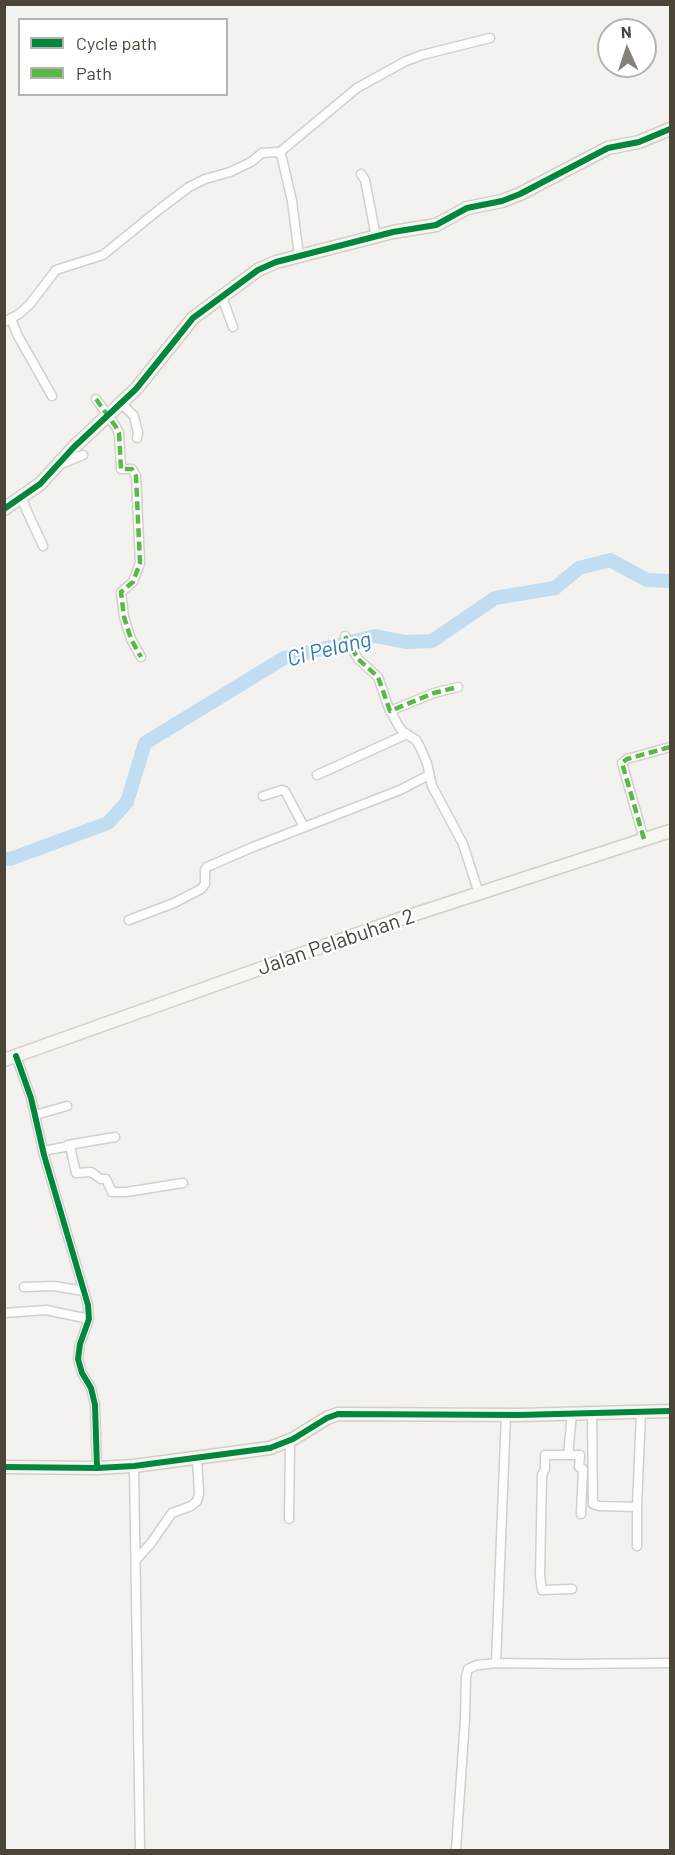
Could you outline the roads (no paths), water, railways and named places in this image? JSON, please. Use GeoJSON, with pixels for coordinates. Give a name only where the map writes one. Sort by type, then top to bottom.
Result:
{"type":"FeatureCollection","features":[{"type":"Feature","properties":{"kind":"street"},"geometry":{"type":"LineString","coordinates":[[52,396],[8,320],[30,304],[57,270],[96,259],[107,253],[161,208],[205,179],[230,172],[251,162],[262,153],[280,152],[357,88],[406,61],[490,38]]}},
{"type":"Feature","properties":{"kind":"street"},"geometry":{"type":"LineString","coordinates":[[4,509],[40,484],[147,377],[186,325],[262,267],[400,230],[436,225],[467,208],[507,200],[603,150],[639,142],[670,129]]}},
{"type":"Feature","properties":{"kind":"street"},"geometry":{"type":"LineString","coordinates":[[280,152],[292,201],[299,256]]}},
{"type":"Feature","properties":{"kind":"street"},"geometry":{"type":"LineString","coordinates":[[361,174],[365,180],[376,237]]}},
{"type":"Feature","properties":{"kind":"street"},"geometry":{"type":"LineString","coordinates":[[222,297],[233,327]]}},
{"type":"Feature","properties":{"kind":"street"},"geometry":{"type":"LineString","coordinates":[[96,399],[119,433],[121,469],[132,469],[136,476],[140,563],[133,582],[121,592],[124,617],[131,639],[141,657]]}},
{"type":"Feature","properties":{"kind":"street"},"geometry":{"type":"LineString","coordinates":[[121,403],[134,416],[137,438]]}},
{"type":"Feature","properties":{"kind":"street"},"geometry":{"type":"LineString","coordinates":[[56,466],[83,455]]}},
{"type":"Feature","properties":{"kind":"street"},"geometry":{"type":"LineString","coordinates":[[21,498],[43,546]]}},
{"type":"Feature","properties":{"kind":"street"},"geometry":{"type":"LineString","coordinates":[[345,636],[358,658],[378,677],[390,711],[401,729],[416,740],[420,747],[435,791],[463,844],[479,894]]}},
{"type":"Feature","properties":{"kind":"street"},"geometry":{"type":"LineString","coordinates":[[390,711],[434,693],[458,687]]}},
{"type":"Feature","properties":{"kind":"street"},"geometry":{"type":"LineString","coordinates":[[317,775],[407,734]]}},
{"type":"Feature","properties":{"kind":"street"},"geometry":{"type":"LineString","coordinates":[[644,839],[622,763],[627,759],[670,747]]}},
{"type":"Feature","properties":{"kind":"street"},"geometry":{"type":"LineString","coordinates":[[129,920],[194,894],[205,884],[207,867],[400,790],[429,775]]}},
{"type":"Feature","properties":{"kind":"street"},"geometry":{"type":"LineString","coordinates":[[262,796],[285,791],[304,827]]}},
{"type":"Feature","properties":{"kind":"street","name":"Jalan Pelabuhan 2"},"geometry":{"type":"LineString","coordinates":[[10,1058],[363,932],[670,831]]}},
{"type":"Feature","properties":{"kind":"street"},"geometry":{"type":"LineString","coordinates":[[10,1058],[35,1116],[84,1291],[89,1319],[80,1344],[78,1359],[82,1373],[91,1388],[95,1405],[97,1468]]}},
{"type":"Feature","properties":{"kind":"street"},"geometry":{"type":"LineString","coordinates":[[35,1116],[68,1106]]}},
{"type":"Feature","properties":{"kind":"street"},"geometry":{"type":"LineString","coordinates":[[43,1151],[115,1137]]}},
{"type":"Feature","properties":{"kind":"street"},"geometry":{"type":"LineString","coordinates":[[68,1146],[76,1173],[91,1172],[101,1179],[106,1179],[112,1192],[183,1183]]}},
{"type":"Feature","properties":{"kind":"street"},"geometry":{"type":"LineString","coordinates":[[24,1287],[54,1286],[84,1291]]}},
{"type":"Feature","properties":{"kind":"street"},"geometry":{"type":"LineString","coordinates":[[4,1312],[46,1310],[89,1319]]}},
{"type":"Feature","properties":{"kind":"street"},"geometry":{"type":"LineString","coordinates":[[4,1467],[134,1466],[270,1448],[290,1441],[327,1418],[338,1414],[506,1415],[670,1411]]}},
{"type":"Feature","properties":{"kind":"street"},"geometry":{"type":"LineString","coordinates":[[637,1546],[641,1412]]}},
{"type":"Feature","properties":{"kind":"street"},"geometry":{"type":"LineString","coordinates":[[568,1455],[572,1413]]}},
{"type":"Feature","properties":{"kind":"street"},"geometry":{"type":"LineString","coordinates":[[592,1413],[593,1504],[637,1507]]}},
{"type":"Feature","properties":{"kind":"street"},"geometry":{"type":"LineString","coordinates":[[496,1663],[506,1415]]}},
{"type":"Feature","properties":{"kind":"street"},"geometry":{"type":"LineString","coordinates":[[289,1519],[290,1441]]}},
{"type":"Feature","properties":{"kind":"street"},"geometry":{"type":"LineString","coordinates":[[572,1589],[542,1590],[540,1576],[542,1475],[545,1455],[580,1455],[579,1467],[583,1469],[581,1514]]}},
{"type":"Feature","properties":{"kind":"street"},"geometry":{"type":"LineString","coordinates":[[136,1560],[172,1513],[197,1502],[199,1494],[197,1457]]}},
{"type":"Feature","properties":{"kind":"street"},"geometry":{"type":"LineString","coordinates":[[134,1466],[140,1851]]}},
{"type":"Feature","properties":{"kind":"street"},"geometry":{"type":"LineString","coordinates":[[456,1851],[467,1672],[471,1666],[496,1663],[670,1663]]}},
{"type":"Feature","properties":{"kind":"waterway","name":"Ci Pelang"},"geometry":{"type":"LineString","coordinates":[[4,859],[10,859],[108,823],[127,802],[145,743],[284,658],[375,636],[405,642],[432,641],[495,598],[555,588],[579,568],[610,560],[647,580],[670,581]]}}]}
